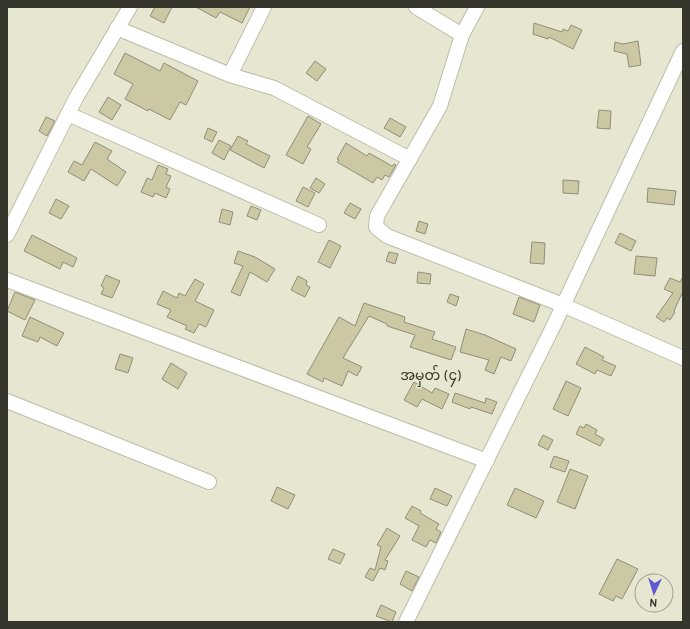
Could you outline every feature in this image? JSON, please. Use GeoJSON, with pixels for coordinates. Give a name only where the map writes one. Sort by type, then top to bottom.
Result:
{"type":"FeatureCollection","features":[{"type":"Feature","properties":{"kind":"street"},"geometry":{"type":"LineString","coordinates":[[7,235],[68,114],[130,7]]}},
{"type":"Feature","properties":{"kind":"street"},"geometry":{"type":"LineString","coordinates":[[230,75],[264,7]]}},
{"type":"Feature","properties":{"kind":"street"},"geometry":{"type":"LineString","coordinates":[[416,7],[462,35]]}},
{"type":"Feature","properties":{"kind":"street"},"geometry":{"type":"LineString","coordinates":[[476,7],[462,35],[440,106],[377,216],[376,226],[387,236],[563,305],[683,358]]}},
{"type":"Feature","properties":{"kind":"street"},"geometry":{"type":"LineString","coordinates":[[117,28],[230,75],[274,88],[410,159]]}},
{"type":"Feature","properties":{"kind":"street"},"geometry":{"type":"LineString","coordinates":[[406,622],[563,305],[683,51]]}},
{"type":"Feature","properties":{"kind":"street"},"geometry":{"type":"LineString","coordinates":[[68,114],[319,225]]}},
{"type":"Feature","properties":{"kind":"street"},"geometry":{"type":"LineString","coordinates":[[7,280],[487,461]]}},
{"type":"Feature","properties":{"kind":"street"},"geometry":{"type":"LineString","coordinates":[[7,401],[209,482]]}},
{"type":"Feature","properties":{"kind":"building"},"geometry":{"type":"Polygon","coordinates":[[[155,7],[172,7],[164,23],[150,16],[155,7]]]}},
{"type":"Feature","properties":{"kind":"building"},"geometry":{"type":"Polygon","coordinates":[[[196,7],[250,7],[242,23],[220,12],[216,18],[196,7]]]}},
{"type":"Feature","properties":{"kind":"building"},"geometry":{"type":"Polygon","coordinates":[[[534,23],[562,32],[563,29],[568,31],[571,25],[582,30],[573,49],[549,37],[548,39],[533,34],[534,23]]]}},
{"type":"Feature","properties":{"kind":"building"},"geometry":{"type":"Polygon","coordinates":[[[638,41],[641,65],[629,67],[627,54],[614,51],[615,42],[623,44],[638,41]]]}},
{"type":"Feature","properties":{"kind":"building"},"geometry":{"type":"Polygon","coordinates":[[[125,53],[160,71],[164,63],[198,81],[186,105],[180,102],[170,120],[125,99],[133,84],[114,74],[125,53]]]}},
{"type":"Feature","properties":{"kind":"building"},"geometry":{"type":"Polygon","coordinates":[[[315,61],[326,69],[317,81],[306,73],[315,61]]]}},
{"type":"Feature","properties":{"kind":"building"},"geometry":{"type":"Polygon","coordinates":[[[108,97],[121,105],[112,120],[99,112],[108,97]]]}},
{"type":"Feature","properties":{"kind":"building"},"geometry":{"type":"Polygon","coordinates":[[[599,110],[611,111],[610,129],[597,128],[599,110]]]}},
{"type":"Feature","properties":{"kind":"building"},"geometry":{"type":"Polygon","coordinates":[[[308,116],[321,124],[307,147],[311,149],[303,164],[286,155],[308,116]]]}},
{"type":"Feature","properties":{"kind":"building"},"geometry":{"type":"Polygon","coordinates":[[[46,117],[55,121],[47,136],[39,131],[46,117]]]}},
{"type":"Feature","properties":{"kind":"building"},"geometry":{"type":"Polygon","coordinates":[[[390,118],[406,127],[400,137],[384,128],[390,118]]]}},
{"type":"Feature","properties":{"kind":"building"},"geometry":{"type":"Polygon","coordinates":[[[208,128],[217,132],[212,142],[204,138],[208,128]]]}},
{"type":"Feature","properties":{"kind":"building"},"geometry":{"type":"Polygon","coordinates":[[[238,136],[248,141],[246,144],[270,156],[264,168],[230,150],[238,136]]]}},
{"type":"Feature","properties":{"kind":"building"},"geometry":{"type":"Polygon","coordinates":[[[219,140],[231,146],[224,160],[212,153],[219,140]]]}},
{"type":"Feature","properties":{"kind":"building"},"geometry":{"type":"Polygon","coordinates":[[[95,142],[112,151],[107,159],[126,172],[117,186],[91,169],[84,181],[68,172],[74,161],[82,165],[95,142]]]}},
{"type":"Feature","properties":{"kind":"building"},"geometry":{"type":"Polygon","coordinates":[[[346,143],[367,156],[369,153],[392,166],[394,164],[396,165],[389,177],[385,175],[382,180],[377,177],[373,183],[337,162],[339,160],[337,159],[346,143]]]}},
{"type":"Feature","properties":{"kind":"building"},"geometry":{"type":"Polygon","coordinates":[[[158,165],[168,169],[166,174],[171,176],[166,187],[170,189],[166,198],[155,193],[153,197],[141,192],[147,178],[152,180],[158,165]]]}},
{"type":"Feature","properties":{"kind":"building"},"geometry":{"type":"Polygon","coordinates":[[[316,178],[325,184],[319,193],[310,188],[316,178]]]}},
{"type":"Feature","properties":{"kind":"building"},"geometry":{"type":"Polygon","coordinates":[[[563,180],[579,181],[578,194],[563,193],[563,180]]]}},
{"type":"Feature","properties":{"kind":"building"},"geometry":{"type":"Polygon","coordinates":[[[303,187],[315,193],[308,207],[296,201],[303,187]]]}},
{"type":"Feature","properties":{"kind":"building"},"geometry":{"type":"Polygon","coordinates":[[[648,188],[676,191],[674,205],[647,202],[648,188]]]}},
{"type":"Feature","properties":{"kind":"building"},"geometry":{"type":"Polygon","coordinates":[[[56,199],[69,206],[61,219],[49,213],[56,199]]]}},
{"type":"Feature","properties":{"kind":"building"},"geometry":{"type":"Polygon","coordinates":[[[350,203],[361,209],[355,219],[344,213],[350,203]]]}},
{"type":"Feature","properties":{"kind":"building"},"geometry":{"type":"Polygon","coordinates":[[[251,206],[261,210],[257,220],[247,216],[251,206]]]}},
{"type":"Feature","properties":{"kind":"building"},"geometry":{"type":"Polygon","coordinates":[[[222,209],[233,212],[230,225],[219,222],[222,209]]]}},
{"type":"Feature","properties":{"kind":"building"},"geometry":{"type":"Polygon","coordinates":[[[419,221],[428,224],[425,234],[416,231],[419,221]]]}},
{"type":"Feature","properties":{"kind":"building"},"geometry":{"type":"Polygon","coordinates":[[[620,233],[636,241],[631,251],[615,243],[620,233]]]}},
{"type":"Feature","properties":{"kind":"building"},"geometry":{"type":"Polygon","coordinates":[[[32,235],[77,258],[73,267],[63,262],[60,269],[24,251],[32,235]]]}},
{"type":"Feature","properties":{"kind":"building"},"geometry":{"type":"Polygon","coordinates":[[[329,240],[341,246],[330,268],[318,262],[329,240]]]}},
{"type":"Feature","properties":{"kind":"building"},"geometry":{"type":"Polygon","coordinates":[[[532,242],[545,243],[544,264],[530,263],[532,242]]]}},
{"type":"Feature","properties":{"kind":"building"},"geometry":{"type":"Polygon","coordinates":[[[238,251],[255,257],[275,269],[267,282],[250,272],[240,296],[231,292],[243,266],[234,263],[238,251]]]}},
{"type":"Feature","properties":{"kind":"building"},"geometry":{"type":"Polygon","coordinates":[[[389,252],[398,254],[395,264],[386,261],[389,252]]]}},
{"type":"Feature","properties":{"kind":"building"},"geometry":{"type":"Polygon","coordinates":[[[636,256],[657,258],[655,276],[634,274],[636,256]]]}},
{"type":"Feature","properties":{"kind":"building"},"geometry":{"type":"Polygon","coordinates":[[[418,272],[431,274],[430,284],[417,283],[418,272]]]}},
{"type":"Feature","properties":{"kind":"building"},"geometry":{"type":"Polygon","coordinates":[[[106,275],[120,281],[112,298],[101,294],[104,288],[101,286],[106,275]]]}},
{"type":"Feature","properties":{"kind":"building"},"geometry":{"type":"Polygon","coordinates":[[[298,276],[307,281],[306,285],[310,287],[305,297],[291,290],[298,276]]]}},
{"type":"Feature","properties":{"kind":"building"},"geometry":{"type":"Polygon","coordinates":[[[683,277],[683,291],[674,311],[675,312],[670,320],[667,318],[664,322],[656,317],[673,293],[664,289],[670,278],[680,282],[683,277]]]}},
{"type":"Feature","properties":{"kind":"building"},"geometry":{"type":"Polygon","coordinates":[[[195,279],[204,284],[195,301],[214,310],[206,327],[199,324],[194,333],[185,329],[187,326],[167,317],[171,310],[157,304],[163,291],[177,298],[179,293],[185,296],[195,279]]]}},
{"type":"Feature","properties":{"kind":"building"},"geometry":{"type":"Polygon","coordinates":[[[15,292],[35,300],[25,320],[7,311],[15,292]]]}},
{"type":"Feature","properties":{"kind":"building"},"geometry":{"type":"Polygon","coordinates":[[[450,294],[459,297],[456,306],[447,302],[450,294]]]}},
{"type":"Feature","properties":{"kind":"building"},"geometry":{"type":"Polygon","coordinates":[[[519,297],[540,305],[534,322],[513,314],[519,297]]]}},
{"type":"Feature","properties":{"kind":"building"},"geometry":{"type":"Polygon","coordinates":[[[364,303],[405,317],[404,322],[435,332],[432,339],[456,347],[451,360],[410,347],[415,335],[387,326],[387,324],[369,316],[343,358],[362,367],[357,376],[348,371],[342,386],[324,378],[323,382],[307,374],[339,317],[355,326],[364,303]]]}},
{"type":"Feature","properties":{"kind":"building"},"geometry":{"type":"Polygon","coordinates":[[[30,317],[64,333],[57,346],[40,337],[38,342],[22,336],[30,317]]]}},
{"type":"Feature","properties":{"kind":"building"},"geometry":{"type":"Polygon","coordinates":[[[466,329],[485,335],[516,349],[511,361],[501,357],[494,374],[485,370],[489,360],[460,352],[466,329]]]}},
{"type":"Feature","properties":{"kind":"building"},"geometry":{"type":"Polygon","coordinates":[[[585,347],[604,357],[602,360],[616,366],[611,376],[597,370],[595,374],[576,364],[585,347]]]}},
{"type":"Feature","properties":{"kind":"building"},"geometry":{"type":"Polygon","coordinates":[[[120,354],[133,358],[128,373],[115,369],[120,354]]]}},
{"type":"Feature","properties":{"kind":"building"},"geometry":{"type":"Polygon","coordinates":[[[171,363],[187,373],[178,389],[162,379],[171,363]]]}},
{"type":"Feature","properties":{"kind":"building"},"geometry":{"type":"Polygon","coordinates":[[[566,381],[581,388],[568,416],[553,409],[566,381]]]}},
{"type":"Feature","properties":{"kind":"building"},"geometry":{"type":"Polygon","coordinates":[[[414,382],[432,393],[435,388],[449,394],[442,409],[422,399],[417,407],[404,400],[414,382]]]}},
{"type":"Feature","properties":{"kind":"building"},"geometry":{"type":"Polygon","coordinates":[[[455,393],[485,403],[486,398],[497,402],[492,414],[471,407],[470,409],[452,402],[455,393]]]}},
{"type":"Feature","properties":{"kind":"building"},"geometry":{"type":"Polygon","coordinates":[[[586,424],[597,430],[595,434],[604,439],[600,446],[576,434],[580,426],[584,428],[586,424]]]}},
{"type":"Feature","properties":{"kind":"building"},"geometry":{"type":"Polygon","coordinates":[[[543,435],[553,440],[548,450],[538,445],[543,435]]]}},
{"type":"Feature","properties":{"kind":"building"},"geometry":{"type":"Polygon","coordinates":[[[554,456],[569,461],[565,472],[550,467],[554,456]]]}},
{"type":"Feature","properties":{"kind":"building"},"geometry":{"type":"Polygon","coordinates":[[[570,469],[588,476],[575,509],[557,502],[570,469]]]}},
{"type":"Feature","properties":{"kind":"building"},"geometry":{"type":"Polygon","coordinates":[[[277,487],[295,495],[288,509],[271,501],[277,487]]]}},
{"type":"Feature","properties":{"kind":"building"},"geometry":{"type":"Polygon","coordinates":[[[435,488],[452,496],[447,506],[430,499],[435,488]]]}},
{"type":"Feature","properties":{"kind":"building"},"geometry":{"type":"Polygon","coordinates":[[[515,488],[544,501],[536,518],[507,505],[515,488]]]}},
{"type":"Feature","properties":{"kind":"building"},"geometry":{"type":"Polygon","coordinates":[[[412,506],[421,511],[420,513],[439,524],[436,529],[441,532],[436,543],[430,540],[426,547],[412,540],[419,526],[405,518],[412,506]]]}},
{"type":"Feature","properties":{"kind":"building"},"geometry":{"type":"Polygon","coordinates":[[[387,528],[400,536],[385,560],[388,561],[385,570],[380,568],[373,581],[365,577],[370,568],[375,570],[381,547],[377,545],[387,528]]]}},
{"type":"Feature","properties":{"kind":"building"},"geometry":{"type":"Polygon","coordinates":[[[333,549],[345,554],[340,564],[328,559],[333,549]]]}},
{"type":"Feature","properties":{"kind":"building"},"geometry":{"type":"Polygon","coordinates":[[[617,559],[638,569],[636,573],[634,573],[634,576],[622,599],[616,596],[613,601],[599,594],[617,559]]]}},
{"type":"Feature","properties":{"kind":"building"},"geometry":{"type":"Polygon","coordinates":[[[406,571],[419,577],[412,591],[400,584],[406,571]]]}},
{"type":"Feature","properties":{"kind":"building"},"geometry":{"type":"Polygon","coordinates":[[[381,605],[396,612],[392,622],[376,616],[381,605]]]}},
{"type":"Feature","properties":{"kind":"district","name":"အမှတ် (၄)"},"geometry":{"type":"Point","coordinates":[431,375]}}]}
